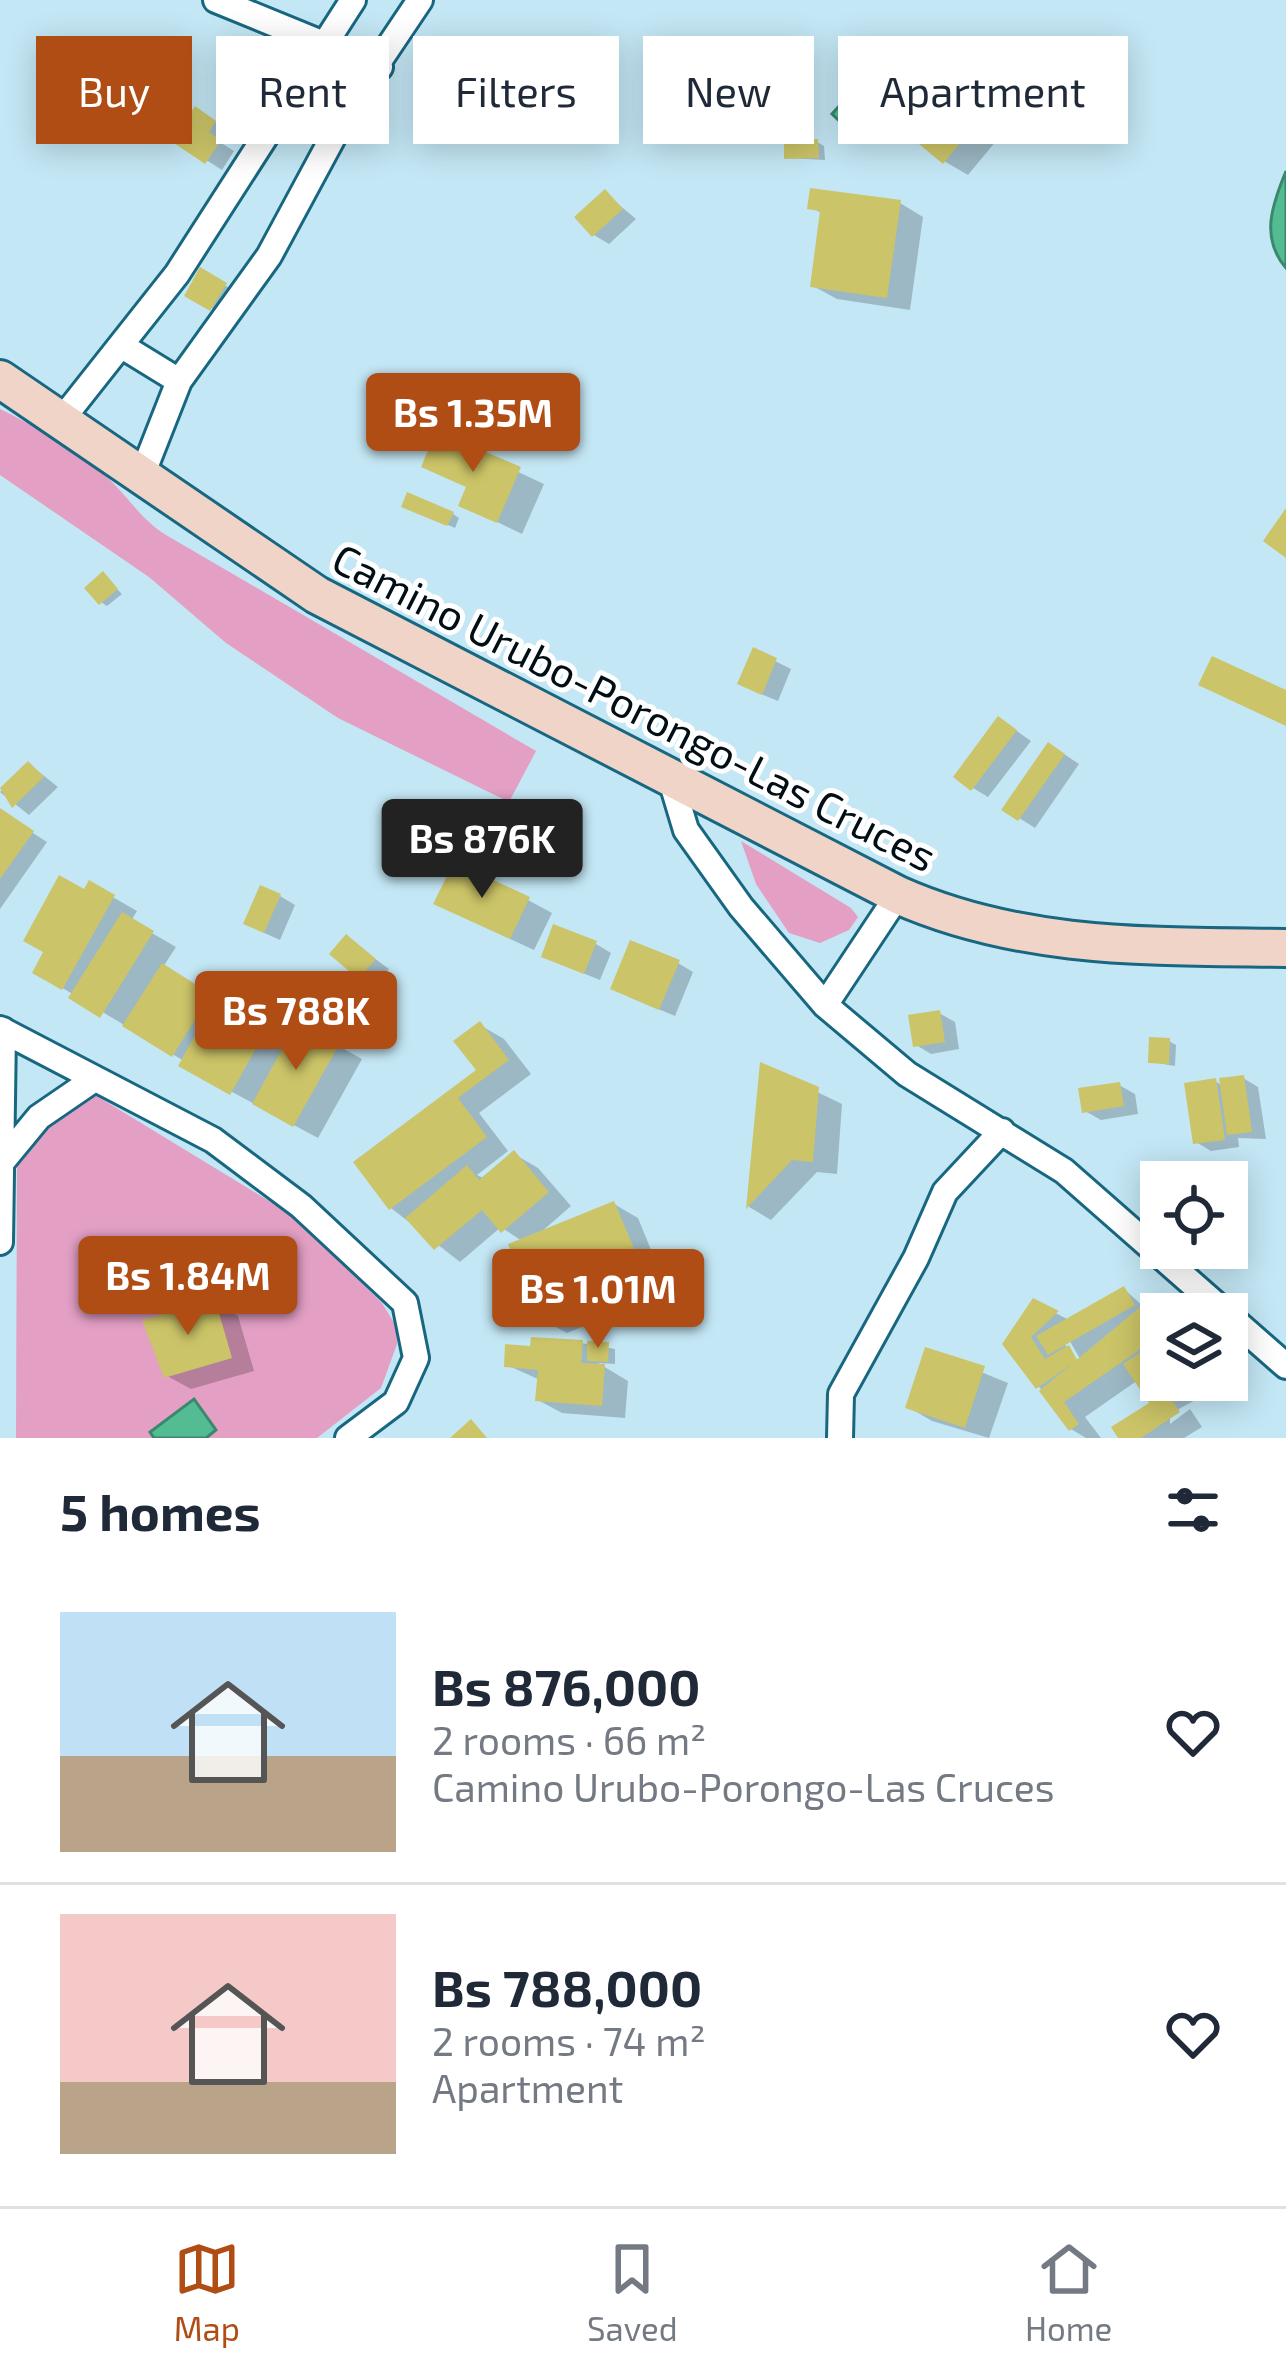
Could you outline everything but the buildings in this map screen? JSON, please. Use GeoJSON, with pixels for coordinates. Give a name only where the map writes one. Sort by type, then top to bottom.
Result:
{"type":"FeatureCollection","features":[{"type":"Feature","properties":{"kind":"main road","name":"Camino Urubo-Porongo-Las Cruces"},"geometry":{"type":"LineString","coordinates":[[0,379],[317,595],[898,895],[987,928],[1099,945],[1286,947]]}},
{"type":"Feature","properties":{"kind":"street"},"geometry":{"type":"LineString","coordinates":[[216,0],[304,36]]}},
{"type":"Feature","properties":{"kind":"street"},"geometry":{"type":"LineString","coordinates":[[331,36],[352,0]]}},
{"type":"Feature","properties":{"kind":"street"},"geometry":{"type":"LineString","coordinates":[[389,53],[420,0]]}},
{"type":"Feature","properties":{"kind":"street"},"geometry":{"type":"LineString","coordinates":[[63,418],[177,274],[262,144]]}},
{"type":"Feature","properties":{"kind":"street"},"geometry":{"type":"LineString","coordinates":[[142,475],[179,382],[269,256],[329,144]]}},
{"type":"Feature","properties":{"kind":"street"},"geometry":{"type":"LineString","coordinates":[[122,346],[179,382]]}},
{"type":"Feature","properties":{"kind":"street"},"geometry":{"type":"LineString","coordinates":[[671,780],[686,830],[741,907],[825,1005],[907,1074],[1064,1171],[1286,1366]]}},
{"type":"Feature","properties":{"kind":"street"},"geometry":{"type":"LineString","coordinates":[[825,1005],[898,895]]}},
{"type":"Feature","properties":{"kind":"street"},"geometry":{"type":"LineString","coordinates":[[0,1242],[2,1030],[213,1140],[301,1206],[405,1303],[416,1358],[396,1402],[348,1438]]}},
{"type":"Feature","properties":{"kind":"street"},"geometry":{"type":"LineString","coordinates":[[1,1162],[39,1117],[93,1080]]}},
{"type":"Feature","properties":{"kind":"street"},"geometry":{"type":"LineString","coordinates":[[840,1438],[841,1394],[916,1258],[945,1192],[1002,1131]]}},
{"type":"Feature","properties":{"kind":"shaded area"},"geometry":{"type":"Polygon","coordinates":[[[1286,171],[1286,268],[1273,245],[1271,221],[1286,171]]]}},
{"type":"Feature","properties":{"kind":"shaded area"},"geometry":{"type":"Polygon","coordinates":[[[0,409],[87,461],[166,535],[536,751],[509,802],[338,718],[226,643],[149,577],[0,475],[0,409]]]}},
{"type":"Feature","properties":{"kind":"shaded area"},"geometry":{"type":"Polygon","coordinates":[[[741,841],[851,908],[858,917],[849,930],[820,943],[789,933],[756,884],[741,841]]]}},
{"type":"Feature","properties":{"kind":"shaded area"},"geometry":{"type":"Polygon","coordinates":[[[95,1095],[292,1215],[382,1303],[396,1326],[397,1344],[381,1388],[317,1438],[16,1438],[17,1164],[60,1112],[95,1095]]]}},
{"type":"Feature","properties":{"kind":"shaded area"},"geometry":{"type":"Polygon","coordinates":[[[194,1399],[216,1430],[206,1438],[154,1438],[150,1432],[194,1399]]]}}]}
